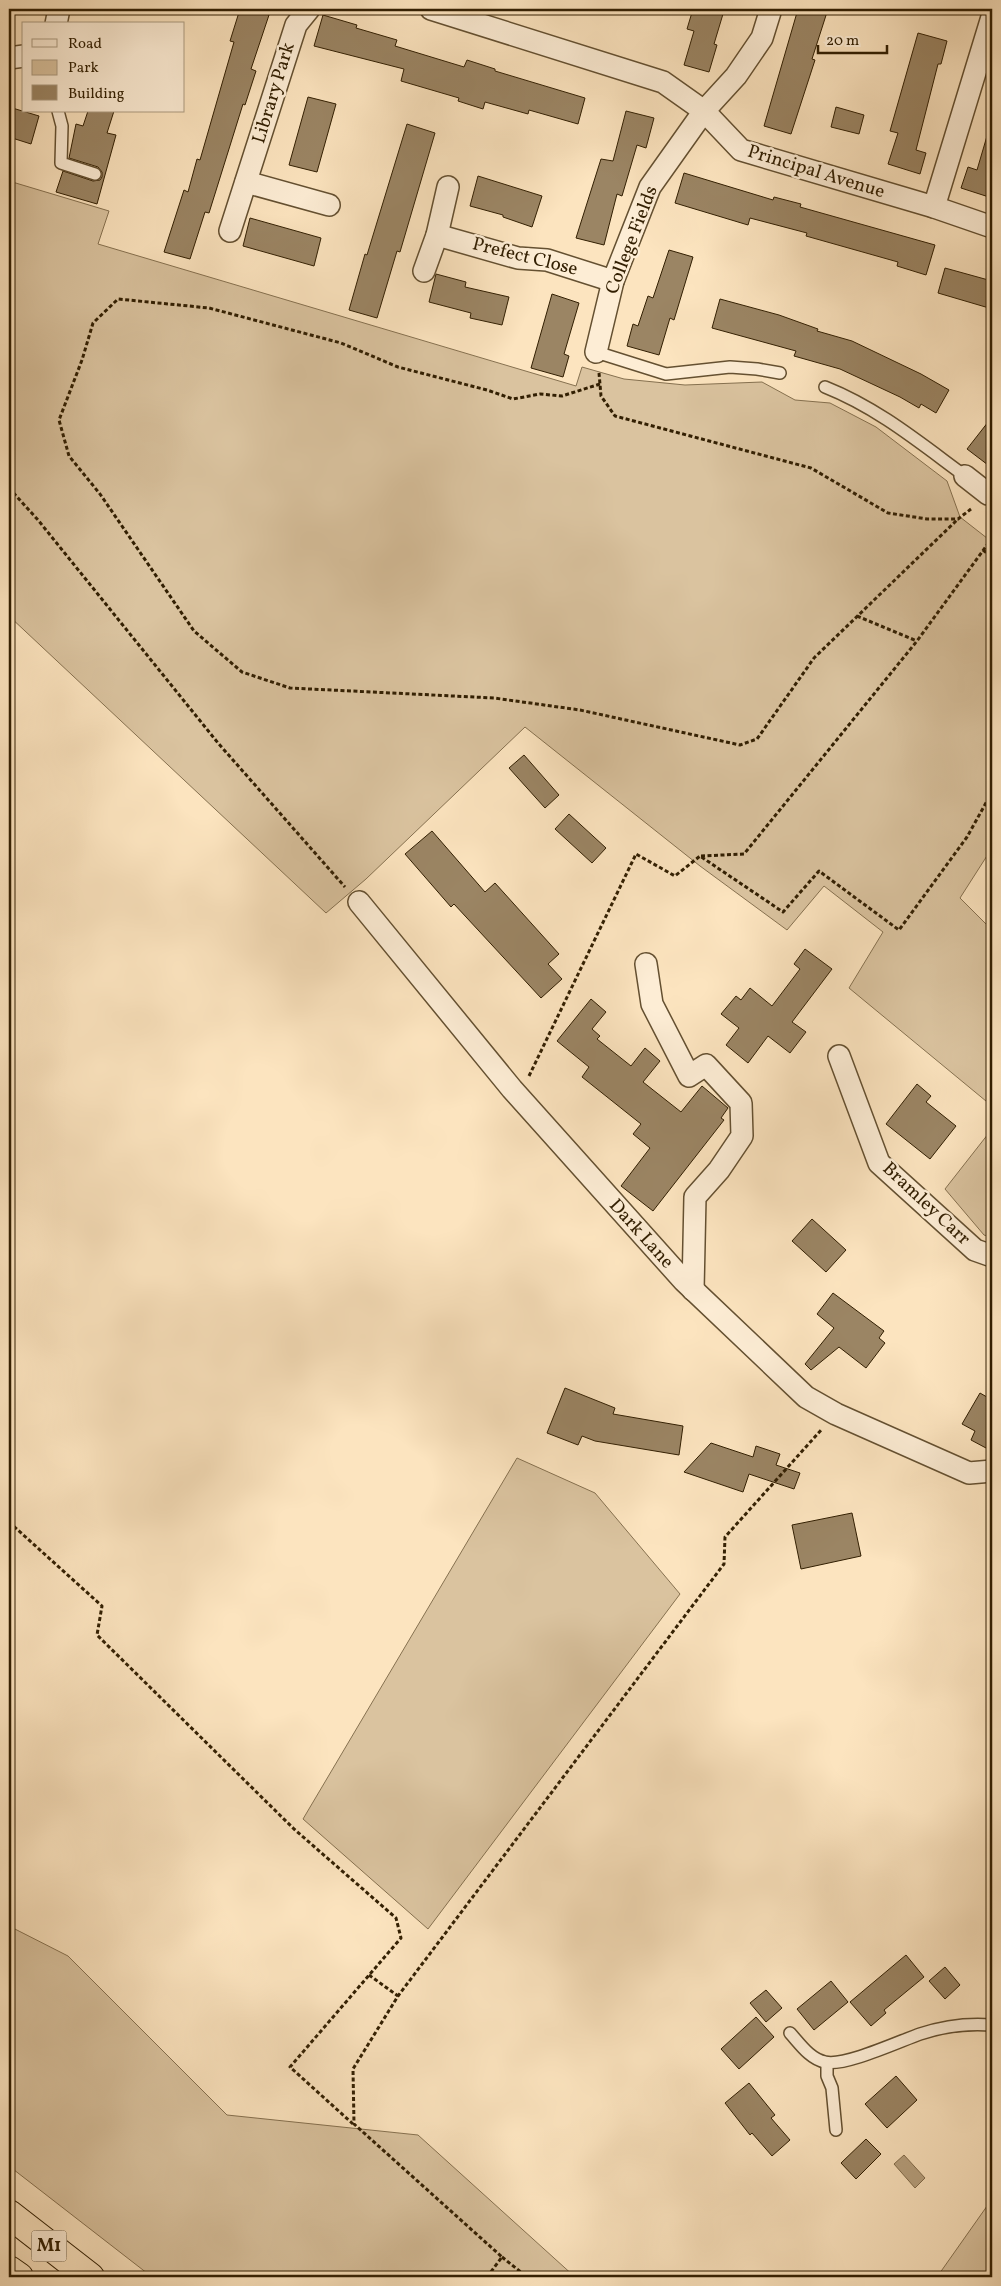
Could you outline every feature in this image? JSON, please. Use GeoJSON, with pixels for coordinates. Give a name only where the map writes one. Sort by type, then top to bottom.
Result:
{"type":"FeatureCollection","features":[{"type":"Feature","properties":{"kind":"highway","name":"M1"},"geometry":{"type":"LineString","coordinates":[[9,2214],[90,2277]]}},
{"type":"Feature","properties":{"kind":"highway","name":"M1"},"geometry":{"type":"LineString","coordinates":[[9,2270],[19,2277]]}},
{"type":"Feature","properties":{"kind":"street"},"geometry":{"type":"LineString","coordinates":[[56,22],[59,9]]}},
{"type":"Feature","properties":{"kind":"street","name":"Library Park"},"geometry":{"type":"LineString","coordinates":[[230,230],[296,24],[309,9]]}},
{"type":"Feature","properties":{"kind":"street","name":"Principal Avenue"},"geometry":{"type":"LineString","coordinates":[[431,9],[663,82],[704,111],[741,150],[934,207],[992,227]]}},
{"type":"Feature","properties":{"kind":"street","name":"College Fields"},"geometry":{"type":"LineString","coordinates":[[596,352],[613,281],[650,187],[704,111],[736,76],[762,38],[771,9]]}},
{"type":"Feature","properties":{"kind":"street"},"geometry":{"type":"LineString","coordinates":[[934,207],[992,17]]}},
{"type":"Feature","properties":{"kind":"street"},"geometry":{"type":"LineString","coordinates":[[9,58],[22,56]]}},
{"type":"Feature","properties":{"kind":"street"},"geometry":{"type":"LineString","coordinates":[[246,182],[329,205]]}},
{"type":"Feature","properties":{"kind":"street"},"geometry":{"type":"LineString","coordinates":[[424,272],[437,235],[448,187]]}},
{"type":"Feature","properties":{"kind":"street","name":"Prefect Close"},"geometry":{"type":"LineString","coordinates":[[437,235],[518,258],[547,260],[613,281]]}},
{"type":"Feature","properties":{"kind":"street"},"geometry":{"type":"LineString","coordinates":[[965,476],[990,494]]}},
{"type":"Feature","properties":{"kind":"street","name":"Dark Lane"},"geometry":{"type":"LineString","coordinates":[[359,902],[519,1097],[693,1290],[806,1397],[836,1414],[969,1473],[992,1470]]}},
{"type":"Feature","properties":{"kind":"street"},"geometry":{"type":"LineString","coordinates":[[646,964],[652,1004],[689,1076],[706,1065],[741,1103],[742,1136],[719,1170],[695,1197],[693,1290]]}},
{"type":"Feature","properties":{"kind":"street","name":"Bramley Carr"},"geometry":{"type":"LineString","coordinates":[[839,1056],[879,1163],[975,1250],[992,1256]]}},
{"type":"Feature","properties":{"kind":"lane"},"geometry":{"type":"LineString","coordinates":[[58,112],[62,126],[60,164],[95,174]]}},
{"type":"Feature","properties":{"kind":"lane"},"geometry":{"type":"LineString","coordinates":[[596,352],[666,374],[730,367],[780,373]]}},
{"type":"Feature","properties":{"kind":"lane"},"geometry":{"type":"LineString","coordinates":[[825,387],[850,397],[899,426],[965,476]]}},
{"type":"Feature","properties":{"kind":"lane"},"geometry":{"type":"LineString","coordinates":[[790,2033],[816,2059],[827,2063],[873,2053],[922,2034],[967,2023],[992,2025]]}},
{"type":"Feature","properties":{"kind":"lane"},"geometry":{"type":"LineString","coordinates":[[827,2063],[827,2076],[832,2088],[836,2130]]}},
{"type":"Feature","properties":{"kind":"path"},"geometry":{"type":"LineString","coordinates":[[600,384],[562,396],[540,394],[513,399],[487,390],[398,367],[341,343],[209,308],[118,298],[94,323],[59,420],[69,456],[100,494],[194,631],[242,672],[290,688],[494,698],[580,710],[740,746],[757,739],[814,658],[958,519],[990,494]]}},
{"type":"Feature","properties":{"kind":"path"},"geometry":{"type":"LineString","coordinates":[[596,352],[600,396],[615,416],[811,468],[888,513],[926,519],[958,519]]}},
{"type":"Feature","properties":{"kind":"path"},"geometry":{"type":"LineString","coordinates":[[9,488],[38,520],[218,743],[359,902]]}},
{"type":"Feature","properties":{"kind":"path"},"geometry":{"type":"LineString","coordinates":[[519,1097],[636,854],[675,876],[700,856],[744,854],[917,641],[990,541]]}},
{"type":"Feature","properties":{"kind":"path"},"geometry":{"type":"LineString","coordinates":[[983,550],[992,557]]}},
{"type":"Feature","properties":{"kind":"path"},"geometry":{"type":"LineString","coordinates":[[857,616],[917,641]]}},
{"type":"Feature","properties":{"kind":"path"},"geometry":{"type":"LineString","coordinates":[[700,856],[783,912],[819,871],[899,930],[967,837],[992,792]]}},
{"type":"Feature","properties":{"kind":"path"},"geometry":{"type":"LineString","coordinates":[[354,2124],[353,2069],[398,1996],[724,1564],[725,1537],[836,1414]]}},
{"type":"Feature","properties":{"kind":"path"},"geometry":{"type":"LineString","coordinates":[[9,1522],[102,1606],[97,1635],[294,1829],[396,1918],[400,1938],[290,2067],[502,2257],[527,2277]]}},
{"type":"Feature","properties":{"kind":"path"},"geometry":{"type":"LineString","coordinates":[[369,1975],[398,1996]]}},
{"type":"Feature","properties":{"kind":"path"},"geometry":{"type":"LineString","coordinates":[[487,2277],[502,2257]]}},
{"type":"Feature","properties":{"kind":"green space"},"geometry":{"type":"Polygon","coordinates":[[[9,181],[109,211],[98,244],[576,386],[582,367],[624,379],[685,385],[762,382],[795,400],[830,403],[876,427],[947,481],[960,517],[992,542],[992,848],[960,898],[992,930],[992,1106],[849,988],[883,932],[824,886],[787,930],[700,866],[525,727],[366,879],[326,913],[9,616],[9,181]]]}},
{"type":"Feature","properties":{"kind":"green space"},"geometry":{"type":"Polygon","coordinates":[[[992,1129],[992,1238],[984,1235],[945,1189],[992,1129]]]}},
{"type":"Feature","properties":{"kind":"green space"},"geometry":{"type":"Polygon","coordinates":[[[517,1458],[595,1493],[680,1594],[428,1929],[303,1819],[517,1458]]]}},
{"type":"Feature","properties":{"kind":"green space"},"geometry":{"type":"Polygon","coordinates":[[[9,1926],[68,1956],[227,2115],[418,2135],[575,2277],[152,2277],[9,2166],[9,1926]]]}},
{"type":"Feature","properties":{"kind":"green space"},"geometry":{"type":"Polygon","coordinates":[[[992,2199],[992,2277],[937,2277],[992,2199]]]}},
{"type":"Feature","properties":{"kind":"shaded area"},"geometry":{"type":"Polygon","coordinates":[[[904,2155],[925,2178],[915,2188],[894,2164],[904,2155]]]}},
{"type":"Feature","properties":{"kind":"building"},"geometry":{"type":"Polygon","coordinates":[[[240,9],[248,9],[269,15],[251,69],[256,71],[245,105],[243,104],[209,213],[205,212],[190,259],[164,252],[184,190],[188,192],[197,159],[200,160],[234,42],[230,41],[240,9]]]}},
{"type":"Feature","properties":{"kind":"building"},"geometry":{"type":"Polygon","coordinates":[[[693,9],[704,9],[723,14],[714,44],[717,45],[709,72],[684,65],[694,31],[687,29],[693,9]]]}},
{"type":"Feature","properties":{"kind":"building"},"geometry":{"type":"Polygon","coordinates":[[[798,9],[828,9],[812,59],[815,60],[791,134],[764,126],[798,9]]]}},
{"type":"Feature","properties":{"kind":"building"},"geometry":{"type":"Polygon","coordinates":[[[323,15],[357,25],[356,28],[397,40],[395,46],[464,67],[467,60],[495,69],[495,71],[585,98],[578,124],[529,110],[528,114],[485,102],[483,109],[458,101],[459,98],[401,81],[404,69],[314,46],[323,15]]]}},
{"type":"Feature","properties":{"kind":"building"},"geometry":{"type":"Polygon","coordinates":[[[918,33],[947,41],[941,64],[938,64],[916,150],[926,153],[920,174],[888,164],[898,133],[890,131],[918,33]]]}},
{"type":"Feature","properties":{"kind":"building"},"geometry":{"type":"Polygon","coordinates":[[[308,97],[336,104],[317,172],[289,165],[308,97]]]}},
{"type":"Feature","properties":{"kind":"building"},"geometry":{"type":"Polygon","coordinates":[[[9,107],[39,116],[31,144],[9,137],[9,107]]]}},
{"type":"Feature","properties":{"kind":"building"},"geometry":{"type":"Polygon","coordinates":[[[836,107],[864,115],[859,134],[831,127],[836,107]]]}},
{"type":"Feature","properties":{"kind":"building"},"geometry":{"type":"Polygon","coordinates":[[[626,111],[654,118],[646,148],[637,145],[622,196],[617,194],[604,245],[576,238],[601,159],[613,161],[626,111]]]}},
{"type":"Feature","properties":{"kind":"building"},"geometry":{"type":"Polygon","coordinates":[[[88,112],[114,112],[107,133],[116,135],[97,204],[56,192],[63,171],[93,181],[100,180],[102,177],[102,172],[98,167],[69,158],[76,124],[83,126],[88,112]]]}},
{"type":"Feature","properties":{"kind":"building"},"geometry":{"type":"Polygon","coordinates":[[[407,124],[435,133],[400,252],[397,251],[377,318],[349,310],[407,124]]]}},
{"type":"Feature","properties":{"kind":"building"},"geometry":{"type":"Polygon","coordinates":[[[987,136],[992,137],[992,198],[961,188],[968,167],[977,170],[987,136]]]}},
{"type":"Feature","properties":{"kind":"building"},"geometry":{"type":"Polygon","coordinates":[[[684,173],[773,200],[774,197],[801,204],[800,207],[935,245],[926,275],[897,266],[898,262],[806,236],[807,233],[750,218],[748,225],[675,203],[684,173]]]}},
{"type":"Feature","properties":{"kind":"building"},"geometry":{"type":"Polygon","coordinates":[[[478,176],[542,196],[532,227],[503,217],[503,215],[470,206],[478,176]]]}},
{"type":"Feature","properties":{"kind":"building"},"geometry":{"type":"Polygon","coordinates":[[[250,218],[321,238],[314,266],[243,246],[250,218]]]}},
{"type":"Feature","properties":{"kind":"building"},"geometry":{"type":"Polygon","coordinates":[[[669,250],[693,257],[674,320],[670,318],[659,355],[627,346],[633,324],[638,326],[648,296],[653,298],[669,250]]]}},
{"type":"Feature","properties":{"kind":"building"},"geometry":{"type":"Polygon","coordinates":[[[945,268],[992,281],[992,297],[989,308],[938,293],[945,268]]]}},
{"type":"Feature","properties":{"kind":"building"},"geometry":{"type":"Polygon","coordinates":[[[436,274],[466,282],[465,287],[509,297],[502,325],[470,318],[471,313],[429,302],[436,274]]]}},
{"type":"Feature","properties":{"kind":"building"},"geometry":{"type":"Polygon","coordinates":[[[552,294],[579,303],[564,354],[569,356],[563,377],[531,368],[552,294]]]}},
{"type":"Feature","properties":{"kind":"building"},"geometry":{"type":"Polygon","coordinates":[[[720,299],[779,315],[818,329],[817,331],[852,341],[921,374],[949,390],[936,413],[921,404],[919,408],[840,369],[794,356],[796,351],[712,328],[720,299]]]}},
{"type":"Feature","properties":{"kind":"building"},"geometry":{"type":"Polygon","coordinates":[[[992,417],[992,468],[967,449],[992,417]]]}},
{"type":"Feature","properties":{"kind":"building"},"geometry":{"type":"Polygon","coordinates":[[[524,755],[559,795],[545,808],[509,768],[524,755]]]}},
{"type":"Feature","properties":{"kind":"building"},"geometry":{"type":"Polygon","coordinates":[[[569,814],[606,848],[592,863],[555,829],[569,814]]]}},
{"type":"Feature","properties":{"kind":"building"},"geometry":{"type":"Polygon","coordinates":[[[432,831],[485,892],[495,883],[559,954],[548,964],[562,979],[541,998],[454,904],[451,907],[405,854],[432,831]]]}},
{"type":"Feature","properties":{"kind":"building"},"geometry":{"type":"Polygon","coordinates":[[[805,949],[832,969],[792,1022],[806,1032],[790,1053],[768,1036],[748,1063],[726,1045],[739,1028],[721,1014],[736,996],[741,1000],[750,988],[772,1006],[800,969],[794,964],[805,949]]]}},
{"type":"Feature","properties":{"kind":"building"},"geometry":{"type":"Polygon","coordinates":[[[591,999],[606,1012],[592,1029],[600,1036],[597,1039],[631,1066],[645,1048],[660,1061],[643,1082],[681,1112],[702,1086],[728,1108],[721,1118],[724,1120],[653,1211],[621,1186],[650,1148],[633,1134],[641,1124],[582,1077],[589,1067],[557,1041],[591,999]]]}},
{"type":"Feature","properties":{"kind":"building"},"geometry":{"type":"Polygon","coordinates":[[[917,1084],[931,1096],[926,1102],[956,1126],[930,1159],[886,1124],[917,1084]]]}},
{"type":"Feature","properties":{"kind":"building"},"geometry":{"type":"Polygon","coordinates":[[[812,1219],[846,1250],[826,1272],[792,1241],[812,1219]]]}},
{"type":"Feature","properties":{"kind":"building"},"geometry":{"type":"Polygon","coordinates":[[[833,1293],[884,1331],[879,1338],[885,1343],[866,1368],[839,1347],[811,1370],[805,1364],[834,1328],[817,1314],[833,1293]]]}},
{"type":"Feature","properties":{"kind":"building"},"geometry":{"type":"Polygon","coordinates":[[[565,1388],[615,1408],[613,1414],[683,1426],[679,1455],[595,1441],[582,1436],[578,1445],[547,1433],[565,1388]]]}},
{"type":"Feature","properties":{"kind":"building"},"geometry":{"type":"Polygon","coordinates":[[[980,1393],[992,1400],[992,1441],[986,1448],[971,1440],[975,1431],[962,1424],[980,1393]]]}},
{"type":"Feature","properties":{"kind":"building"},"geometry":{"type":"Polygon","coordinates":[[[711,1443],[753,1457],[756,1446],[780,1454],[776,1465],[800,1473],[794,1489],[749,1474],[743,1492],[684,1472],[711,1443]]]}},
{"type":"Feature","properties":{"kind":"building"},"geometry":{"type":"Polygon","coordinates":[[[852,1513],[861,1556],[801,1569],[792,1525],[852,1513]]]}},
{"type":"Feature","properties":{"kind":"building"},"geometry":{"type":"Polygon","coordinates":[[[906,1955],[924,1977],[884,2010],[886,2013],[871,2026],[850,2002],[906,1955]]]}},
{"type":"Feature","properties":{"kind":"building"},"geometry":{"type":"Polygon","coordinates":[[[945,1967],[960,1985],[945,1999],[929,1981],[945,1967]]]}},
{"type":"Feature","properties":{"kind":"building"},"geometry":{"type":"Polygon","coordinates":[[[831,1981],[848,2002],[814,2030],[797,2009],[831,1981]]]}},
{"type":"Feature","properties":{"kind":"building"},"geometry":{"type":"Polygon","coordinates":[[[766,1990],[782,2008],[766,2022],[750,2003],[766,1990]]]}},
{"type":"Feature","properties":{"kind":"building"},"geometry":{"type":"Polygon","coordinates":[[[756,2017],[774,2037],[739,2069],[721,2049],[756,2017]]]}},
{"type":"Feature","properties":{"kind":"building"},"geometry":{"type":"Polygon","coordinates":[[[896,2076],[917,2100],[887,2128],[865,2104],[896,2076]]]}},
{"type":"Feature","properties":{"kind":"building"},"geometry":{"type":"Polygon","coordinates":[[[749,2083],[775,2115],[771,2118],[790,2140],[772,2156],[752,2133],[750,2135],[725,2103],[749,2083]]]}},
{"type":"Feature","properties":{"kind":"building"},"geometry":{"type":"Polygon","coordinates":[[[866,2139],[881,2154],[856,2179],[841,2163],[866,2139]]]}}]}
